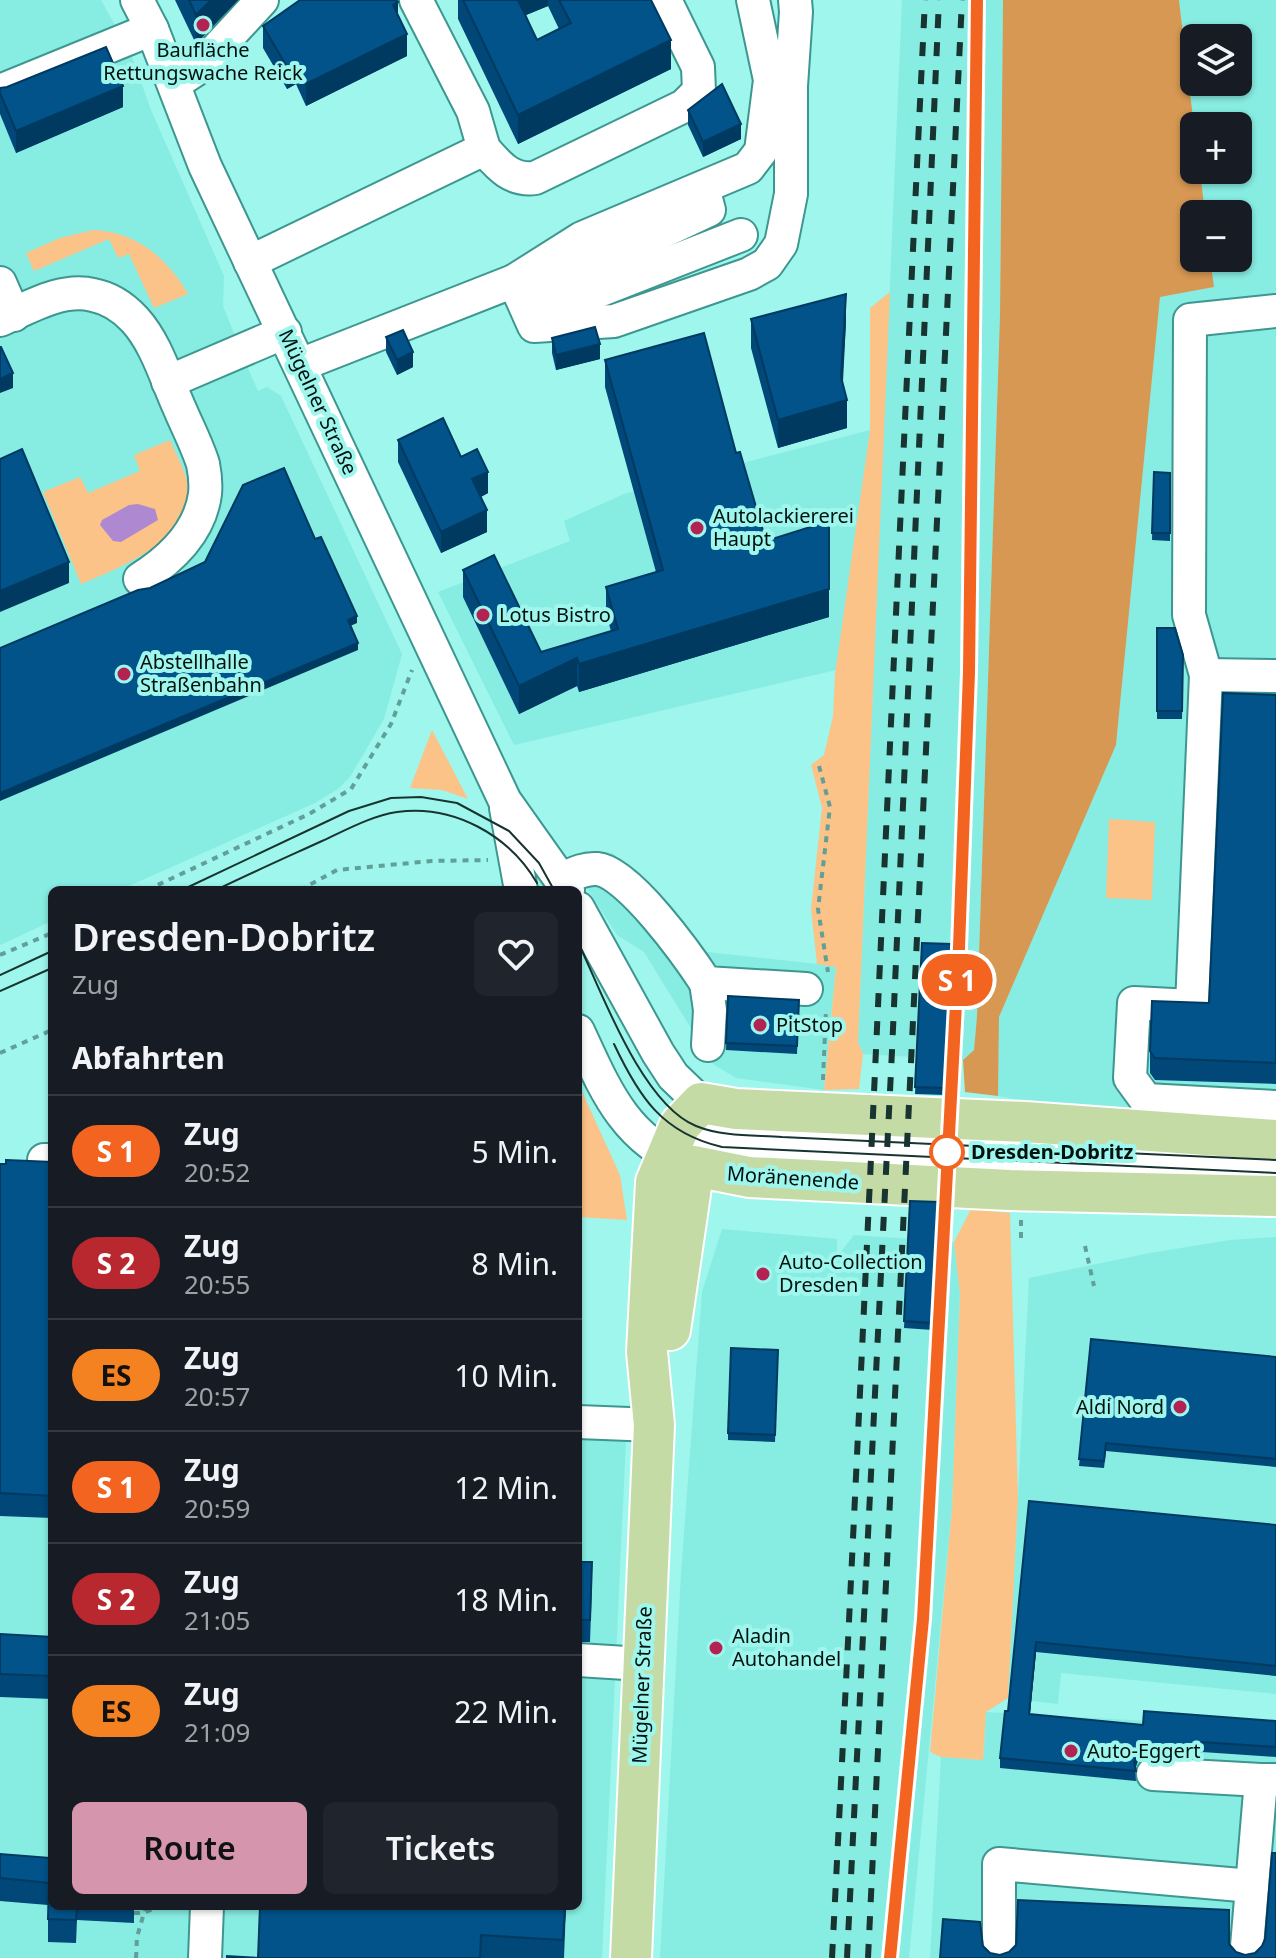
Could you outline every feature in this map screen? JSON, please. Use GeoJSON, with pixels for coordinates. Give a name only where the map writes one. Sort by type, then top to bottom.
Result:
{"type":"FeatureCollection","features":[{"type":"Feature","properties":{"kind":"main road"},"geometry":{"type":"LineString","coordinates":[[688,1137],[736,1109],[1025,1122],[1276,1140]]}},
{"type":"Feature","properties":{"kind":"main road","name":"Moränenende"},"geometry":{"type":"LineString","coordinates":[[688,1137],[749,1177],[1010,1190],[1276,1196]]}},
{"type":"Feature","properties":{"kind":"main road","name":"Mügelner Straße"},"geometry":{"type":"LineString","coordinates":[[631,1958],[654,1419],[647,1352],[652,1217],[656,1182],[688,1137]]}},
{"type":"Feature","properties":{"kind":"street","name":"Mügelner Straße"},"geometry":{"type":"LineString","coordinates":[[137,0],[152,29],[205,166],[505,801],[565,885]]}},
{"type":"Feature","properties":{"kind":"street"},"geometry":{"type":"LineString","coordinates":[[174,84],[201,66],[262,0]]}},
{"type":"Feature","properties":{"kind":"street"},"geometry":{"type":"LineString","coordinates":[[416,0],[473,111],[484,149],[501,168],[524,179],[535,178],[684,106],[699,91],[698,67],[665,0]]}},
{"type":"Feature","properties":{"kind":"street"},"geometry":{"type":"LineString","coordinates":[[565,315],[614,321],[749,274],[767,264],[781,244],[791,194],[767,158],[794,40],[795,0]]}},
{"type":"Feature","properties":{"kind":"street"},"geometry":{"type":"LineString","coordinates":[[755,9],[794,40]]}},
{"type":"Feature","properties":{"kind":"street"},"geometry":{"type":"LineString","coordinates":[[755,9],[770,80],[764,189],[791,194]]}},
{"type":"Feature","properties":{"kind":"street"},"geometry":{"type":"LineString","coordinates":[[0,91],[152,29]]}},
{"type":"Feature","properties":{"kind":"street"},"geometry":{"type":"LineString","coordinates":[[250,262],[484,149]]}},
{"type":"Feature","properties":{"kind":"street"},"geometry":{"type":"LineString","coordinates":[[300,365],[514,281],[582,238],[767,158]]}},
{"type":"Feature","properties":{"kind":"street"},"geometry":{"type":"LineString","coordinates":[[565,315],[547,286],[709,210],[703,188]]}},
{"type":"Feature","properties":{"kind":"street"},"geometry":{"type":"LineString","coordinates":[[514,281],[534,326],[565,315],[741,235]]}},
{"type":"Feature","properties":{"kind":"street"},"geometry":{"type":"LineString","coordinates":[[0,283],[7,318],[64,295],[90,294],[102,297],[126,311],[152,346],[201,460],[205,493],[187,538],[166,561],[140,579]]}},
{"type":"Feature","properties":{"kind":"street"},"geometry":{"type":"LineString","coordinates":[[1276,311],[1190,320],[1189,615],[1206,675],[1192,1006],[1134,1003],[1130,1078],[1146,1100],[1276,1107]]}},
{"type":"Feature","properties":{"kind":"street"},"geometry":{"type":"LineString","coordinates":[[168,382],[285,332]]}},
{"type":"Feature","properties":{"kind":"street"},"geometry":{"type":"LineString","coordinates":[[1206,675],[1276,676]]}},
{"type":"Feature","properties":{"kind":"street","name":"Mügelner Straße"},"geometry":{"type":"LineString","coordinates":[[505,801],[518,875]]}},
{"type":"Feature","properties":{"kind":"street"},"geometry":{"type":"LineString","coordinates":[[565,885],[581,870],[600,868],[617,877],[666,927],[706,983],[710,1010],[708,1045]]}},
{"type":"Feature","properties":{"kind":"street"},"geometry":{"type":"LineString","coordinates":[[582,915],[673,1076],[688,1137]]}},
{"type":"Feature","properties":{"kind":"street"},"geometry":{"type":"LineString","coordinates":[[706,983],[818,982]]}},
{"type":"Feature","properties":{"kind":"street"},"geometry":{"type":"LineString","coordinates":[[582,1040],[601,1082],[621,1114],[648,1144],[688,1137],[1276,1167]]}},
{"type":"Feature","properties":{"kind":"street"},"geometry":{"type":"LineString","coordinates":[[582,1422],[654,1419]]}},
{"type":"Feature","properties":{"kind":"street"},"geometry":{"type":"LineString","coordinates":[[582,1660],[642,1664]]}},
{"type":"Feature","properties":{"kind":"street"},"geometry":{"type":"LineString","coordinates":[[1153,1774],[1269,1780],[1252,1886],[1246,1958]]}},
{"type":"Feature","properties":{"kind":"street"},"geometry":{"type":"LineString","coordinates":[[999,1958],[999,1864],[1252,1886]]}},
{"type":"Feature","properties":{"kind":"street"},"geometry":{"type":"LineString","coordinates":[[205,1958],[207,1910]]}},
{"type":"Feature","properties":{"kind":"path"},"geometry":{"type":"LineString","coordinates":[[156,886],[309,814],[351,789],[391,724],[415,662],[433,647]]}},
{"type":"Feature","properties":{"kind":"path"},"geometry":{"type":"LineString","coordinates":[[818,982],[818,909],[830,807],[819,766]]}},
{"type":"Feature","properties":{"kind":"path"},"geometry":{"type":"LineString","coordinates":[[307,886],[337,870],[431,861],[518,875]]}},
{"type":"Feature","properties":{"kind":"path"},"geometry":{"type":"LineString","coordinates":[[0,955],[48,935]]}},
{"type":"Feature","properties":{"kind":"path"},"geometry":{"type":"LineString","coordinates":[[0,1053],[48,1032]]}},
{"type":"Feature","properties":{"kind":"path"},"geometry":{"type":"LineString","coordinates":[[822,1095],[823,1049]]}},
{"type":"Feature","properties":{"kind":"path"},"geometry":{"type":"LineString","coordinates":[[1021,1209],[1021,1242]]}},
{"type":"Feature","properties":{"kind":"path"},"geometry":{"type":"LineString","coordinates":[[1085,1246],[1094,1286]]}},
{"type":"Feature","properties":{"kind":"path"},"geometry":{"type":"LineString","coordinates":[[136,1958],[137,1937],[144,1910]]}},
{"type":"Feature","properties":{"kind":"path"},"geometry":{"type":"LineString","coordinates":[[134,1913],[150,1910]]}},
{"type":"Feature","properties":{"kind":"shaded area"},"geometry":{"type":"Polygon","coordinates":[[[0,0],[101,0],[131,54],[151,110],[224,276],[223,306],[258,391],[267,387],[281,396],[402,654],[384,719],[350,777],[338,789],[315,803],[129,886],[48,886],[48,923],[0,945],[0,0]]]}},
{"type":"Feature","properties":{"kind":"shaded area"},"geometry":{"type":"Polygon","coordinates":[[[902,0],[1003,0],[1000,315],[977,1016],[974,1050],[963,1060],[863,1054],[858,1042],[902,0]]]}},
{"type":"Feature","properties":{"kind":"shaded area"},"geometry":{"type":"Polygon","coordinates":[[[1003,0],[1179,0],[1182,24],[1180,96],[1190,96],[1192,112],[1180,112],[1180,184],[1202,184],[1203,200],[1180,200],[1180,272],[1212,272],[1214,287],[1160,297],[1116,745],[999,1017],[998,1096],[965,1092],[963,1060],[974,1050],[977,1016],[1000,315],[1003,0]]]}},
{"type":"Feature","properties":{"kind":"shaded area"},"geometry":{"type":"Polygon","coordinates":[[[1179,0],[1276,0],[1276,1119],[1040,1104],[998,1096],[999,1017],[1116,745],[1160,297],[1213,287],[1211,272],[1252,272],[1252,200],[1203,200],[1202,184],[1252,184],[1252,112],[1192,112],[1190,96],[1252,96],[1252,24],[1182,24],[1179,0]]]}},
{"type":"Feature","properties":{"kind":"shaded area"},"geometry":{"type":"Polygon","coordinates":[[[93,230],[123,236],[149,249],[171,269],[188,294],[154,308],[129,254],[118,258],[109,239],[34,271],[26,253],[60,238],[93,230]]]}},
{"type":"Feature","properties":{"kind":"shaded area"},"geometry":{"type":"Polygon","coordinates":[[[890,292],[858,1042],[863,1054],[859,1089],[824,1090],[836,967],[817,964],[811,909],[822,808],[811,765],[824,755],[833,716],[835,674],[870,430],[870,308],[890,292]]]}},
{"type":"Feature","properties":{"kind":"shaded area"},"geometry":{"type":"Polygon","coordinates":[[[870,430],[836,670],[514,745],[438,592],[570,541],[564,521],[624,494],[870,430]]]}},
{"type":"Feature","properties":{"kind":"shaded area"},"geometry":{"type":"Polygon","coordinates":[[[170,440],[188,484],[189,499],[184,515],[175,529],[146,552],[81,584],[43,492],[80,477],[88,493],[140,471],[134,455],[170,440]]]}},
{"type":"Feature","properties":{"kind":"shaded area"},"geometry":{"type":"Polygon","coordinates":[[[129,505],[155,509],[158,520],[121,542],[113,541],[100,525],[102,520],[129,505]]]}},
{"type":"Feature","properties":{"kind":"shaded area"},"geometry":{"type":"Polygon","coordinates":[[[432,730],[468,799],[442,790],[410,788],[432,730]]]}},
{"type":"Feature","properties":{"kind":"shaded area"},"geometry":{"type":"Polygon","coordinates":[[[1109,819],[1155,822],[1152,900],[1106,898],[1109,819]]]}},
{"type":"Feature","properties":{"kind":"shaded area"},"geometry":{"type":"Polygon","coordinates":[[[596,851],[612,853],[628,864],[707,952],[836,966],[824,1090],[736,1078],[713,1064],[644,952],[617,935],[570,862],[596,851]]]}},
{"type":"Feature","properties":{"kind":"shaded area"},"geometry":{"type":"Polygon","coordinates":[[[582,1092],[620,1175],[627,1220],[582,1217],[582,1092]]]}},
{"type":"Feature","properties":{"kind":"shaded area"},"geometry":{"type":"Polygon","coordinates":[[[971,1209],[1010,1213],[1018,1499],[1008,1698],[986,1712],[983,1760],[941,1757],[930,1752],[952,1507],[960,1294],[954,1242],[971,1209]]]}},
{"type":"Feature","properties":{"kind":"shaded area"},"geometry":{"type":"Polygon","coordinates":[[[722,1229],[837,1239],[837,1257],[854,1235],[954,1242],[960,1294],[952,1507],[909,1958],[660,1958],[681,1574],[702,1292],[722,1229]]]}},
{"type":"Feature","properties":{"kind":"shaded area"},"geometry":{"type":"Polygon","coordinates":[[[1276,1237],[1276,1694],[1061,1673],[1058,1704],[1008,1698],[1029,1278],[1150,1253],[1230,1240],[1276,1237]]]}},
{"type":"Feature","properties":{"kind":"shaded area"},"geometry":{"type":"Polygon","coordinates":[[[0,1402],[48,1404],[48,1910],[582,1910],[582,1438],[626,1440],[602,1958],[0,1958],[0,1402]]]}},
{"type":"Feature","properties":{"kind":"shaded area"},"geometry":{"type":"Polygon","coordinates":[[[986,1712],[1276,1728],[1276,1958],[930,1958],[941,1757],[983,1760],[986,1712]]]}},
{"type":"Feature","properties":{"kind":"building"},"geometry":{"type":"Polygon","coordinates":[[[189,0],[211,0],[196,15],[189,0]]]}},
{"type":"Feature","properties":{"kind":"building"},"geometry":{"type":"Polygon","coordinates":[[[300,0],[396,0],[398,2],[393,5],[407,34],[306,84],[296,62],[287,67],[263,26],[300,0]]]}},
{"type":"Feature","properties":{"kind":"building"},"geometry":{"type":"Polygon","coordinates":[[[463,0],[518,0],[537,40],[571,23],[559,0],[651,0],[671,40],[518,115],[463,0]]]}},
{"type":"Feature","properties":{"kind":"building"},"geometry":{"type":"Polygon","coordinates":[[[106,47],[123,86],[16,131],[0,88],[106,47]]]}},
{"type":"Feature","properties":{"kind":"building"},"geometry":{"type":"Polygon","coordinates":[[[722,84],[741,124],[703,142],[688,110],[722,84]]]}},
{"type":"Feature","properties":{"kind":"building"},"geometry":{"type":"Polygon","coordinates":[[[846,294],[841,377],[847,400],[778,420],[751,319],[846,294]]]}},
{"type":"Feature","properties":{"kind":"building"},"geometry":{"type":"Polygon","coordinates":[[[595,327],[600,344],[556,355],[552,338],[595,327]]]}},
{"type":"Feature","properties":{"kind":"building"},"geometry":{"type":"Polygon","coordinates":[[[403,330],[413,352],[397,360],[386,337],[403,330]]]}},
{"type":"Feature","properties":{"kind":"building"},"geometry":{"type":"Polygon","coordinates":[[[704,333],[736,453],[740,452],[766,541],[829,521],[829,589],[579,664],[577,658],[519,686],[463,570],[494,555],[541,652],[618,629],[606,587],[663,570],[605,360],[704,333]]]}},
{"type":"Feature","properties":{"kind":"building"},"geometry":{"type":"Polygon","coordinates":[[[0,347],[13,373],[0,379],[0,347]]]}},
{"type":"Feature","properties":{"kind":"building"},"geometry":{"type":"Polygon","coordinates":[[[443,418],[461,457],[477,449],[488,472],[472,479],[487,510],[441,532],[398,440],[443,418]]]}},
{"type":"Feature","properties":{"kind":"building"},"geometry":{"type":"Polygon","coordinates":[[[22,449],[69,562],[0,591],[0,459],[22,449]]]}},
{"type":"Feature","properties":{"kind":"building"},"geometry":{"type":"Polygon","coordinates":[[[284,468],[315,539],[321,537],[357,616],[348,620],[358,643],[0,793],[0,648],[138,590],[150,588],[205,562],[243,485],[284,468]]]}},
{"type":"Feature","properties":{"kind":"building"},"geometry":{"type":"Polygon","coordinates":[[[1154,472],[1170,473],[1170,533],[1152,533],[1154,472]]]}},
{"type":"Feature","properties":{"kind":"building"},"geometry":{"type":"Polygon","coordinates":[[[1157,628],[1175,628],[1183,655],[1182,711],[1157,711],[1157,628]]]}},
{"type":"Feature","properties":{"kind":"building"},"geometry":{"type":"Polygon","coordinates":[[[1223,693],[1276,695],[1276,1063],[1155,1058],[1150,1051],[1152,1001],[1209,1003],[1223,693]]]}},
{"type":"Feature","properties":{"kind":"building"},"geometry":{"type":"Polygon","coordinates":[[[922,943],[951,944],[945,1088],[915,1087],[922,943]]]}},
{"type":"Feature","properties":{"kind":"building","name":"PitStop"},"geometry":{"type":"Polygon","coordinates":[[[728,996],[799,1000],[797,1046],[726,1043],[728,996]]]}},
{"type":"Feature","properties":{"kind":"building"},"geometry":{"type":"Polygon","coordinates":[[[6,1160],[48,1162],[48,1496],[0,1493],[0,1164],[6,1164],[6,1160]]]}},
{"type":"Feature","properties":{"kind":"building"},"geometry":{"type":"Polygon","coordinates":[[[910,1201],[939,1202],[933,1323],[904,1321],[910,1201]]]}},
{"type":"Feature","properties":{"kind":"building","name":"Aldi Nord"},"geometry":{"type":"Polygon","coordinates":[[[1091,1339],[1276,1357],[1276,1459],[1106,1443],[1104,1461],[1079,1459],[1091,1339]]]}},
{"type":"Feature","properties":{"kind":"building"},"geometry":{"type":"Polygon","coordinates":[[[731,1348],[778,1350],[775,1435],[728,1433],[731,1348]]]}},
{"type":"Feature","properties":{"kind":"building"},"geometry":{"type":"Polygon","coordinates":[[[1029,1501],[1276,1525],[1276,1666],[1036,1642],[1029,1714],[1143,1725],[1144,1711],[1276,1721],[1276,1747],[1202,1742],[1202,1748],[1140,1745],[1134,1762],[1136,1771],[1000,1758],[1005,1711],[1008,1711],[1029,1501]]]}},
{"type":"Feature","properties":{"kind":"building"},"geometry":{"type":"Polygon","coordinates":[[[582,1562],[592,1562],[590,1620],[582,1620],[582,1562]]]}},
{"type":"Feature","properties":{"kind":"building"},"geometry":{"type":"Polygon","coordinates":[[[0,1634],[48,1637],[48,1676],[0,1674],[0,1634]]]}},
{"type":"Feature","properties":{"kind":"building"},"geometry":{"type":"Polygon","coordinates":[[[1272,1853],[1276,1853],[1276,1958],[940,1958],[943,1919],[980,1922],[983,1946],[990,1953],[1000,1955],[1009,1952],[1016,1945],[1018,1900],[1229,1910],[1229,1944],[1236,1952],[1245,1955],[1255,1953],[1265,1939],[1272,1853]]]}},
{"type":"Feature","properties":{"kind":"building"},"geometry":{"type":"Polygon","coordinates":[[[0,1854],[48,1858],[48,1883],[0,1878],[0,1854]]]}},
{"type":"Feature","properties":{"kind":"building"},"geometry":{"type":"Polygon","coordinates":[[[48,1910],[77,1910],[76,1920],[48,1919],[48,1910]]]}},
{"type":"Feature","properties":{"kind":"building"},"geometry":{"type":"Polygon","coordinates":[[[260,1910],[565,1910],[563,1940],[481,1935],[480,1958],[258,1958],[260,1910]]]}},
{"type":"Feature","properties":{"kind":"tram line"},"geometry":{"type":"LineString","coordinates":[[190,886],[349,811],[391,798],[421,797],[457,803],[509,831],[539,863],[552,886]]}},
{"type":"Feature","properties":{"kind":"tram line"},"geometry":{"type":"LineString","coordinates":[[225,886],[368,820],[397,812],[418,811],[439,813],[478,826],[511,851],[537,883]]}},
{"type":"Feature","properties":{"kind":"tram line"},"geometry":{"type":"LineString","coordinates":[[582,951],[641,1072],[676,1114],[706,1130],[750,1136],[1276,1160]]}},
{"type":"Feature","properties":{"kind":"tram line"},"geometry":{"type":"LineString","coordinates":[[0,975],[48,953]]}},
{"type":"Feature","properties":{"kind":"tram line"},"geometry":{"type":"LineString","coordinates":[[0,991],[48,970]]}},
{"type":"Feature","properties":{"kind":"tram line"},"geometry":{"type":"LineString","coordinates":[[614,1044],[633,1080],[655,1110],[683,1132],[722,1147],[1276,1173]]}},
{"type":"Feature","properties":{"kind":"railway"},"geometry":{"type":"LineString","coordinates":[[832,1958],[925,0]]}},
{"type":"Feature","properties":{"kind":"railway"},"geometry":{"type":"LineString","coordinates":[[847,1958],[939,0]]}},
{"type":"Feature","properties":{"kind":"railway"},"geometry":{"type":"LineString","coordinates":[[868,1958],[962,0]]}},
{"type":"Feature","properties":{"kind":"railway"},"geometry":{"type":"LineString","coordinates":[[890,1958],[923,1619],[959,948],[969,672],[977,0]]}},
{"type":"Feature","properties":{"kind":"train"},"geometry":{"type":"LineString","coordinates":[[890,1958],[923,1619],[959,948],[969,672],[977,0]]}},
{"type":"Feature","properties":{"kind":"place","name":"Baufläche Rettungswache Reick"},"geometry":{"type":"Point","coordinates":[203,25]}},
{"type":"Feature","properties":{"kind":"place","name":"Autolackiererei Haupt"},"geometry":{"type":"Point","coordinates":[697,528]}},
{"type":"Feature","properties":{"kind":"place","name":"Lotus Bistro"},"geometry":{"type":"Point","coordinates":[483,615]}},
{"type":"Feature","properties":{"kind":"place","name":"Abstellhalle Straßenbahn"},"geometry":{"type":"Point","coordinates":[124,674]}},
{"type":"Feature","properties":{"kind":"place","name":"PitStop"},"geometry":{"type":"Point","coordinates":[760,1025]}},
{"type":"Feature","properties":{"kind":"place","name":"Dresden-Dobritz"},"geometry":{"type":"Point","coordinates":[947,1152]}},
{"type":"Feature","properties":{"kind":"place","name":"Auto-Collection Dresden"},"geometry":{"type":"Point","coordinates":[763,1274]}},
{"type":"Feature","properties":{"kind":"place","name":"Aldi Nord"},"geometry":{"type":"Point","coordinates":[1180,1407]}},
{"type":"Feature","properties":{"kind":"place","name":"Aladin Autohandel"},"geometry":{"type":"Point","coordinates":[716,1648]}},
{"type":"Feature","properties":{"kind":"place","name":"Auto-Eggert"},"geometry":{"type":"Point","coordinates":[1071,1751]}}]}
